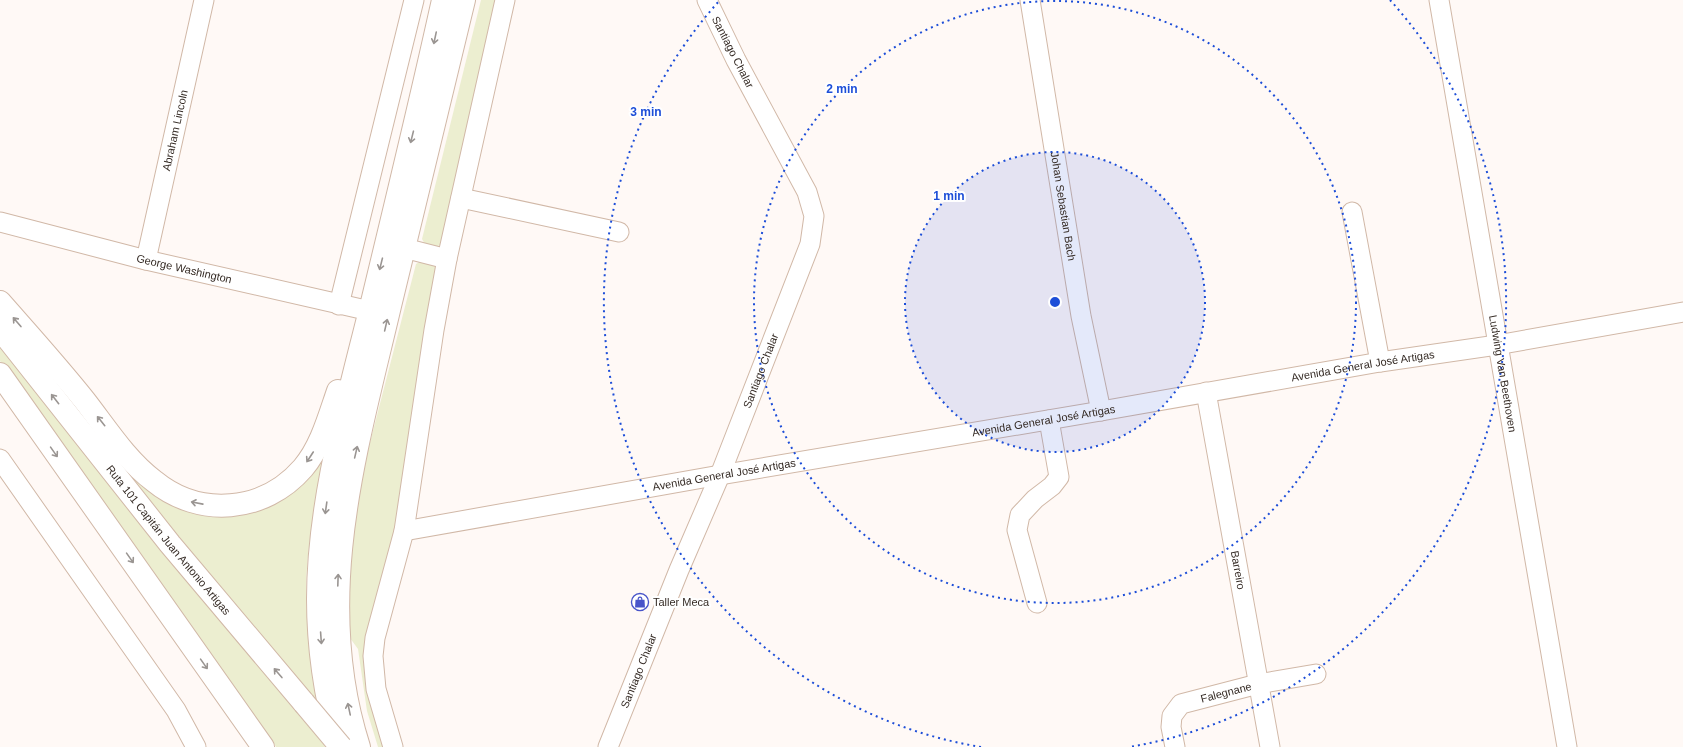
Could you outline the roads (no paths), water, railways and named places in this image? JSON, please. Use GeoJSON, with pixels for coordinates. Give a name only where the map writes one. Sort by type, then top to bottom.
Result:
{"type":"FeatureCollection","features":[{"type":"Feature","properties":{"kind":"highway"},"geometry":{"type":"LineString","coordinates":[[340,747],[324,676],[320,638],[318,599],[321,547],[327,503],[336,457],[421,100],[443,0]]}},
{"type":"Feature","properties":{"kind":"highway"},"geometry":{"type":"LineString","coordinates":[[359,747],[346,696],[340,649],[337,602],[339,562],[344,515],[353,466],[464,0]]}},
{"type":"Feature","properties":{"kind":"highway"},"geometry":{"type":"LineString","coordinates":[[0,302],[70,382],[136,464],[167,491],[194,503],[210,505],[244,504],[262,498],[290,481],[303,468],[318,445],[329,418],[343,379],[355,334],[369,315]]}},
{"type":"Feature","properties":{"kind":"highway","name":"Ruta 101 Capitán Juan Antonio Artigas"},"geometry":{"type":"LineString","coordinates":[[0,329],[170,544],[340,747]]}},
{"type":"Feature","properties":{"kind":"highway"},"geometry":{"type":"LineString","coordinates":[[0,374],[263,747]]}},
{"type":"Feature","properties":{"kind":"street","name":"Abraham Lincoln"},"geometry":{"type":"LineString","coordinates":[[146,260],[204,0]]}},
{"type":"Feature","properties":{"kind":"street"},"geometry":{"type":"LineString","coordinates":[[339,305],[414,0]]}},
{"type":"Feature","properties":{"kind":"street"},"geometry":{"type":"LineString","coordinates":[[393,747],[376,689],[373,656],[375,638],[404,531],[434,330],[461,198],[505,0]]}},
{"type":"Feature","properties":{"kind":"street","name":"Santiago Chalar"},"geometry":{"type":"LineString","coordinates":[[608,747],[679,570],[720,475],[810,244],[814,216],[807,192],[736,60],[707,0]]}},
{"type":"Feature","properties":{"kind":"street","name":"Johan Sebastian Bach"},"geometry":{"type":"LineString","coordinates":[[1030,0],[1081,316],[1101,411]]}},
{"type":"Feature","properties":{"kind":"street","name":"Ludwing Van Beethoven"},"geometry":{"type":"LineString","coordinates":[[1439,0],[1567,747]]}},
{"type":"Feature","properties":{"kind":"street"},"geometry":{"type":"LineString","coordinates":[[461,198],[619,232]]}},
{"type":"Feature","properties":{"kind":"street"},"geometry":{"type":"LineString","coordinates":[[1352,212],[1380,362]]}},
{"type":"Feature","properties":{"kind":"street","name":"George Washington"},"geometry":{"type":"LineString","coordinates":[[0,222],[146,260],[339,305],[369,315]]}},
{"type":"Feature","properties":{"kind":"street"},"geometry":{"type":"LineString","coordinates":[[404,248],[448,259]]}},
{"type":"Feature","properties":{"kind":"street","name":"Avenida General José Artigas"},"geometry":{"type":"LineString","coordinates":[[404,531],[720,475],[1049,420],[1380,362],[1497,345],[1683,312]]}},
{"type":"Feature","properties":{"kind":"street","name":"Barreiro"},"geometry":{"type":"LineString","coordinates":[[1206,392],[1270,747]]}},
{"type":"Feature","properties":{"kind":"street"},"geometry":{"type":"LineString","coordinates":[[1037,603],[1017,530],[1020,515],[1035,499],[1052,486],[1059,477],[1049,420]]}},
{"type":"Feature","properties":{"kind":"street"},"geometry":{"type":"LineString","coordinates":[[0,459],[176,710],[196,747]]}},
{"type":"Feature","properties":{"kind":"street","name":"Falegnane"},"geometry":{"type":"LineString","coordinates":[[1175,747],[1171,727],[1172,716],[1181,704],[1258,684],[1316,674]]}},
{"type":"Feature","properties":{"kind":"place","name":"Taller Meca"},"geometry":{"type":"Point","coordinates":[640,602]}}]}
